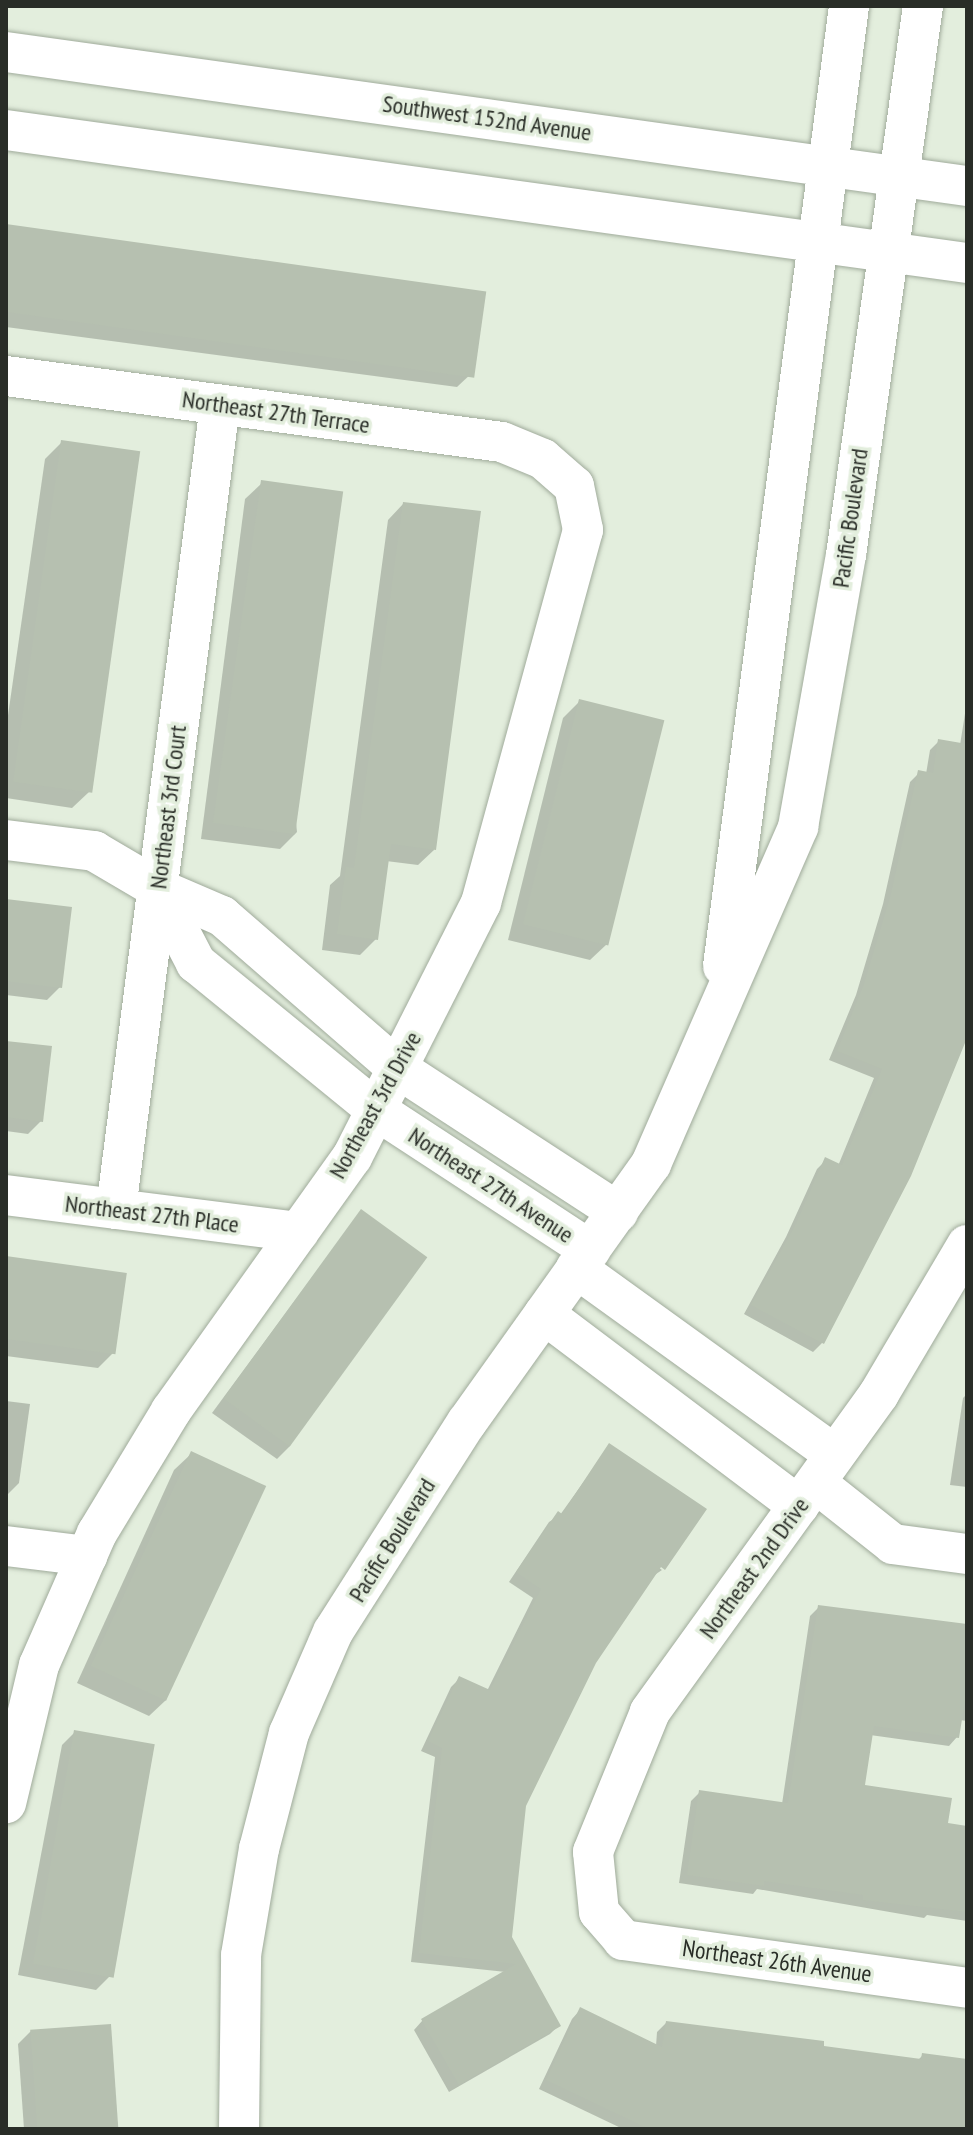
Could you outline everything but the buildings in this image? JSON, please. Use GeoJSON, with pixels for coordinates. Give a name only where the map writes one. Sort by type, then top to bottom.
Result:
{"type":"FeatureCollection","features":[{"type":"Feature","properties":{"kind":"street","name":"Pacific Boulevard"},"geometry":{"type":"LineString","coordinates":[[717,1013],[849,6]]}},
{"type":"Feature","properties":{"kind":"street","name":"Pacific Boulevard"},"geometry":{"type":"LineString","coordinates":[[239,2129],[241,1955],[259,1849],[289,1733],[333,1632],[467,1422],[651,1164],[798,827],[846,555],[923,6]]}},
{"type":"Feature","properties":{"kind":"street","name":"Southwest 152nd Avenue"},"geometry":{"type":"LineString","coordinates":[[6,52],[967,186]]}},
{"type":"Feature","properties":{"kind":"street"},"geometry":{"type":"LineString","coordinates":[[6,130],[967,263]]}},
{"type":"Feature","properties":{"kind":"street","name":"Northeast 27th Terrace"},"geometry":{"type":"LineString","coordinates":[[6,376],[502,442],[543,459]]}},
{"type":"Feature","properties":{"kind":"street","name":"Northeast 3rd Court"},"geometry":{"type":"LineString","coordinates":[[116,1209],[220,405]]}},
{"type":"Feature","properties":{"kind":"street","name":"Northeast 3rd Drive"},"geometry":{"type":"LineString","coordinates":[[6,1803],[39,1665],[87,1556],[171,1411],[352,1157],[481,903],[583,530],[574,486],[543,459]]}},
{"type":"Feature","properties":{"kind":"street","name":"Northeast 27th Avenue"},"geometry":{"type":"LineString","coordinates":[[6,840],[94,851],[157,888],[222,916],[397,1068],[618,1212]]}},
{"type":"Feature","properties":{"kind":"street","name":"Northeast 27th Avenue"},"geometry":{"type":"LineString","coordinates":[[157,888],[196,963],[376,1110],[583,1259],[817,1481]]}},
{"type":"Feature","properties":{"kind":"street","name":"Northeast 27th Place"},"geometry":{"type":"LineString","coordinates":[[6,1195],[299,1232]]}},
{"type":"Feature","properties":{"kind":"street","name":"Northeast 2nd Drive"},"geometry":{"type":"LineString","coordinates":[[599,1912],[593,1852],[650,1712],[879,1394],[967,1245]]}},
{"type":"Feature","properties":{"kind":"street"},"geometry":{"type":"LineString","coordinates":[[544,1314],[817,1481],[893,1544],[967,1554]]}},
{"type":"Feature","properties":{"kind":"street"},"geometry":{"type":"LineString","coordinates":[[6,1546],[87,1556]]}},
{"type":"Feature","properties":{"kind":"street","name":"Northeast 26th Avenue"},"geometry":{"type":"LineString","coordinates":[[599,1912],[623,1940],[967,1988]]}}]}
